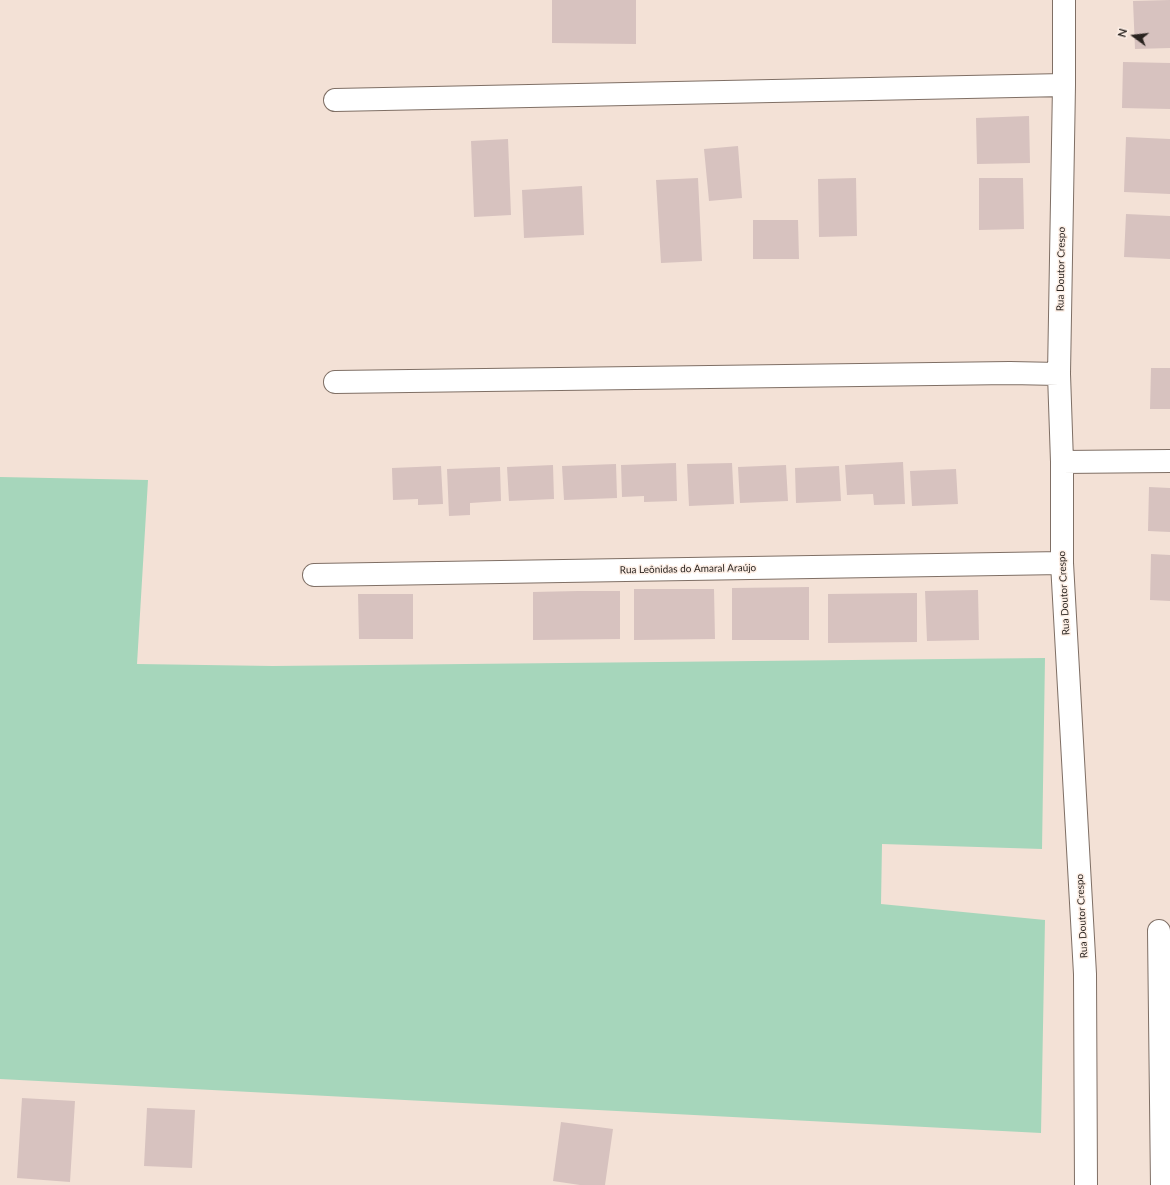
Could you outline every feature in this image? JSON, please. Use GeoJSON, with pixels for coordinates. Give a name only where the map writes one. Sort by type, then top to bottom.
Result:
{"type":"FeatureCollection","features":[{"type":"Feature","properties":{"kind":"street","name":"Rua Doutor Crespo"},"geometry":{"type":"LineString","coordinates":[[1064,0],[1059,374],[1062,462],[1062,563],[1085,974],[1086,1185]]}},
{"type":"Feature","properties":{"kind":"street"},"geometry":{"type":"LineString","coordinates":[[335,100],[1064,85]]}},
{"type":"Feature","properties":{"kind":"street"},"geometry":{"type":"LineString","coordinates":[[334,382],[1010,373],[1059,374]]}},
{"type":"Feature","properties":{"kind":"street"},"geometry":{"type":"LineString","coordinates":[[1062,462],[1170,461]]}},
{"type":"Feature","properties":{"kind":"street","name":"Rua Leônidas do Amaral Araújo"},"geometry":{"type":"LineString","coordinates":[[314,575],[1062,563]]}},
{"type":"Feature","properties":{"kind":"street"},"geometry":{"type":"LineString","coordinates":[[1159,931],[1162,1185]]}},
{"type":"Feature","properties":{"kind":"green space"},"geometry":{"type":"Polygon","coordinates":[[[0,477],[148,480],[137,664],[273,666],[1045,658],[1042,849],[882,844],[881,904],[1045,920],[1041,1133],[0,1079],[0,477]]]}},
{"type":"Feature","properties":{"kind":"building"},"geometry":{"type":"Polygon","coordinates":[[[552,0],[636,0],[636,44],[552,43],[552,0]]]}},
{"type":"Feature","properties":{"kind":"building"},"geometry":{"type":"Polygon","coordinates":[[[1170,0],[1170,48],[1135,49],[1133,1],[1170,0]]]}},
{"type":"Feature","properties":{"kind":"building"},"geometry":{"type":"Polygon","coordinates":[[[1123,62],[1170,63],[1170,109],[1122,108],[1123,62]]]}},
{"type":"Feature","properties":{"kind":"building"},"geometry":{"type":"Polygon","coordinates":[[[1029,116],[1030,163],[977,164],[976,118],[1029,116]]]}},
{"type":"Feature","properties":{"kind":"building"},"geometry":{"type":"Polygon","coordinates":[[[1126,137],[1170,139],[1170,194],[1124,192],[1126,137]]]}},
{"type":"Feature","properties":{"kind":"building"},"geometry":{"type":"Polygon","coordinates":[[[508,139],[511,215],[474,217],[471,141],[508,139]]]}},
{"type":"Feature","properties":{"kind":"building"},"geometry":{"type":"Polygon","coordinates":[[[738,146],[742,198],[709,201],[704,149],[738,146]]]}},
{"type":"Feature","properties":{"kind":"building"},"geometry":{"type":"Polygon","coordinates":[[[698,178],[702,261],[661,263],[656,180],[698,178]]]}},
{"type":"Feature","properties":{"kind":"building"},"geometry":{"type":"Polygon","coordinates":[[[856,178],[857,236],[819,237],[818,179],[856,178]]]}},
{"type":"Feature","properties":{"kind":"building"},"geometry":{"type":"Polygon","coordinates":[[[979,178],[1023,178],[1024,229],[979,230],[979,178]]]}},
{"type":"Feature","properties":{"kind":"building"},"geometry":{"type":"Polygon","coordinates":[[[582,186],[584,235],[524,238],[522,190],[582,186]]]}},
{"type":"Feature","properties":{"kind":"building"},"geometry":{"type":"Polygon","coordinates":[[[1126,214],[1170,216],[1170,259],[1124,257],[1126,214]]]}},
{"type":"Feature","properties":{"kind":"building"},"geometry":{"type":"Polygon","coordinates":[[[753,220],[798,220],[799,259],[753,259],[753,220]]]}},
{"type":"Feature","properties":{"kind":"building"},"geometry":{"type":"Polygon","coordinates":[[[1151,368],[1170,368],[1170,409],[1150,409],[1151,368]]]}},
{"type":"Feature","properties":{"kind":"building"},"geometry":{"type":"Polygon","coordinates":[[[903,462],[905,504],[874,505],[873,494],[847,495],[845,465],[903,462]]]}},
{"type":"Feature","properties":{"kind":"building"},"geometry":{"type":"Polygon","coordinates":[[[676,463],[677,501],[644,502],[644,496],[622,497],[621,465],[676,463]]]}},
{"type":"Feature","properties":{"kind":"building"},"geometry":{"type":"Polygon","coordinates":[[[732,463],[734,504],[689,506],[687,464],[732,463]]]}},
{"type":"Feature","properties":{"kind":"building"},"geometry":{"type":"Polygon","coordinates":[[[616,464],[617,498],[564,500],[562,466],[616,464]]]}},
{"type":"Feature","properties":{"kind":"building"},"geometry":{"type":"Polygon","coordinates":[[[553,465],[554,499],[509,501],[507,467],[553,465]]]}},
{"type":"Feature","properties":{"kind":"building"},"geometry":{"type":"Polygon","coordinates":[[[786,465],[788,501],[740,503],[738,467],[786,465]]]}},
{"type":"Feature","properties":{"kind":"building"},"geometry":{"type":"Polygon","coordinates":[[[441,466],[443,504],[418,505],[418,499],[393,500],[392,468],[441,466]]]}},
{"type":"Feature","properties":{"kind":"building"},"geometry":{"type":"Polygon","coordinates":[[[839,466],[841,501],[796,503],[795,468],[839,466]]]}},
{"type":"Feature","properties":{"kind":"building"},"geometry":{"type":"Polygon","coordinates":[[[500,467],[501,501],[470,503],[470,515],[449,516],[447,469],[500,467]]]}},
{"type":"Feature","properties":{"kind":"building"},"geometry":{"type":"Polygon","coordinates":[[[956,469],[958,504],[912,506],[910,471],[956,469]]]}},
{"type":"Feature","properties":{"kind":"building"},"geometry":{"type":"Polygon","coordinates":[[[1149,487],[1170,488],[1170,532],[1148,531],[1149,487]]]}},
{"type":"Feature","properties":{"kind":"building"},"geometry":{"type":"Polygon","coordinates":[[[1151,554],[1170,555],[1170,601],[1150,600],[1151,554]]]}},
{"type":"Feature","properties":{"kind":"building"},"geometry":{"type":"Polygon","coordinates":[[[809,587],[809,640],[732,640],[732,588],[809,587]]]}},
{"type":"Feature","properties":{"kind":"building"},"geometry":{"type":"Polygon","coordinates":[[[634,589],[714,589],[715,639],[634,640],[634,589]]]}},
{"type":"Feature","properties":{"kind":"building"},"geometry":{"type":"Polygon","coordinates":[[[978,590],[979,640],[927,641],[925,591],[978,590]]]}},
{"type":"Feature","properties":{"kind":"building"},"geometry":{"type":"Polygon","coordinates":[[[620,591],[620,639],[533,640],[533,592],[620,591]]]}},
{"type":"Feature","properties":{"kind":"building"},"geometry":{"type":"Polygon","coordinates":[[[917,593],[917,642],[828,643],[828,594],[917,593]]]}},
{"type":"Feature","properties":{"kind":"building"},"geometry":{"type":"Polygon","coordinates":[[[358,594],[413,594],[413,639],[359,639],[358,594]]]}},
{"type":"Feature","properties":{"kind":"building"},"geometry":{"type":"Polygon","coordinates":[[[22,1098],[75,1101],[70,1182],[17,1178],[22,1098]]]}},
{"type":"Feature","properties":{"kind":"building"},"geometry":{"type":"Polygon","coordinates":[[[147,1108],[195,1110],[192,1168],[144,1166],[147,1108]]]}},
{"type":"Feature","properties":{"kind":"building"},"geometry":{"type":"Polygon","coordinates":[[[561,1122],[613,1129],[605,1185],[580,1185],[553,1181],[561,1122]]]}}]}
